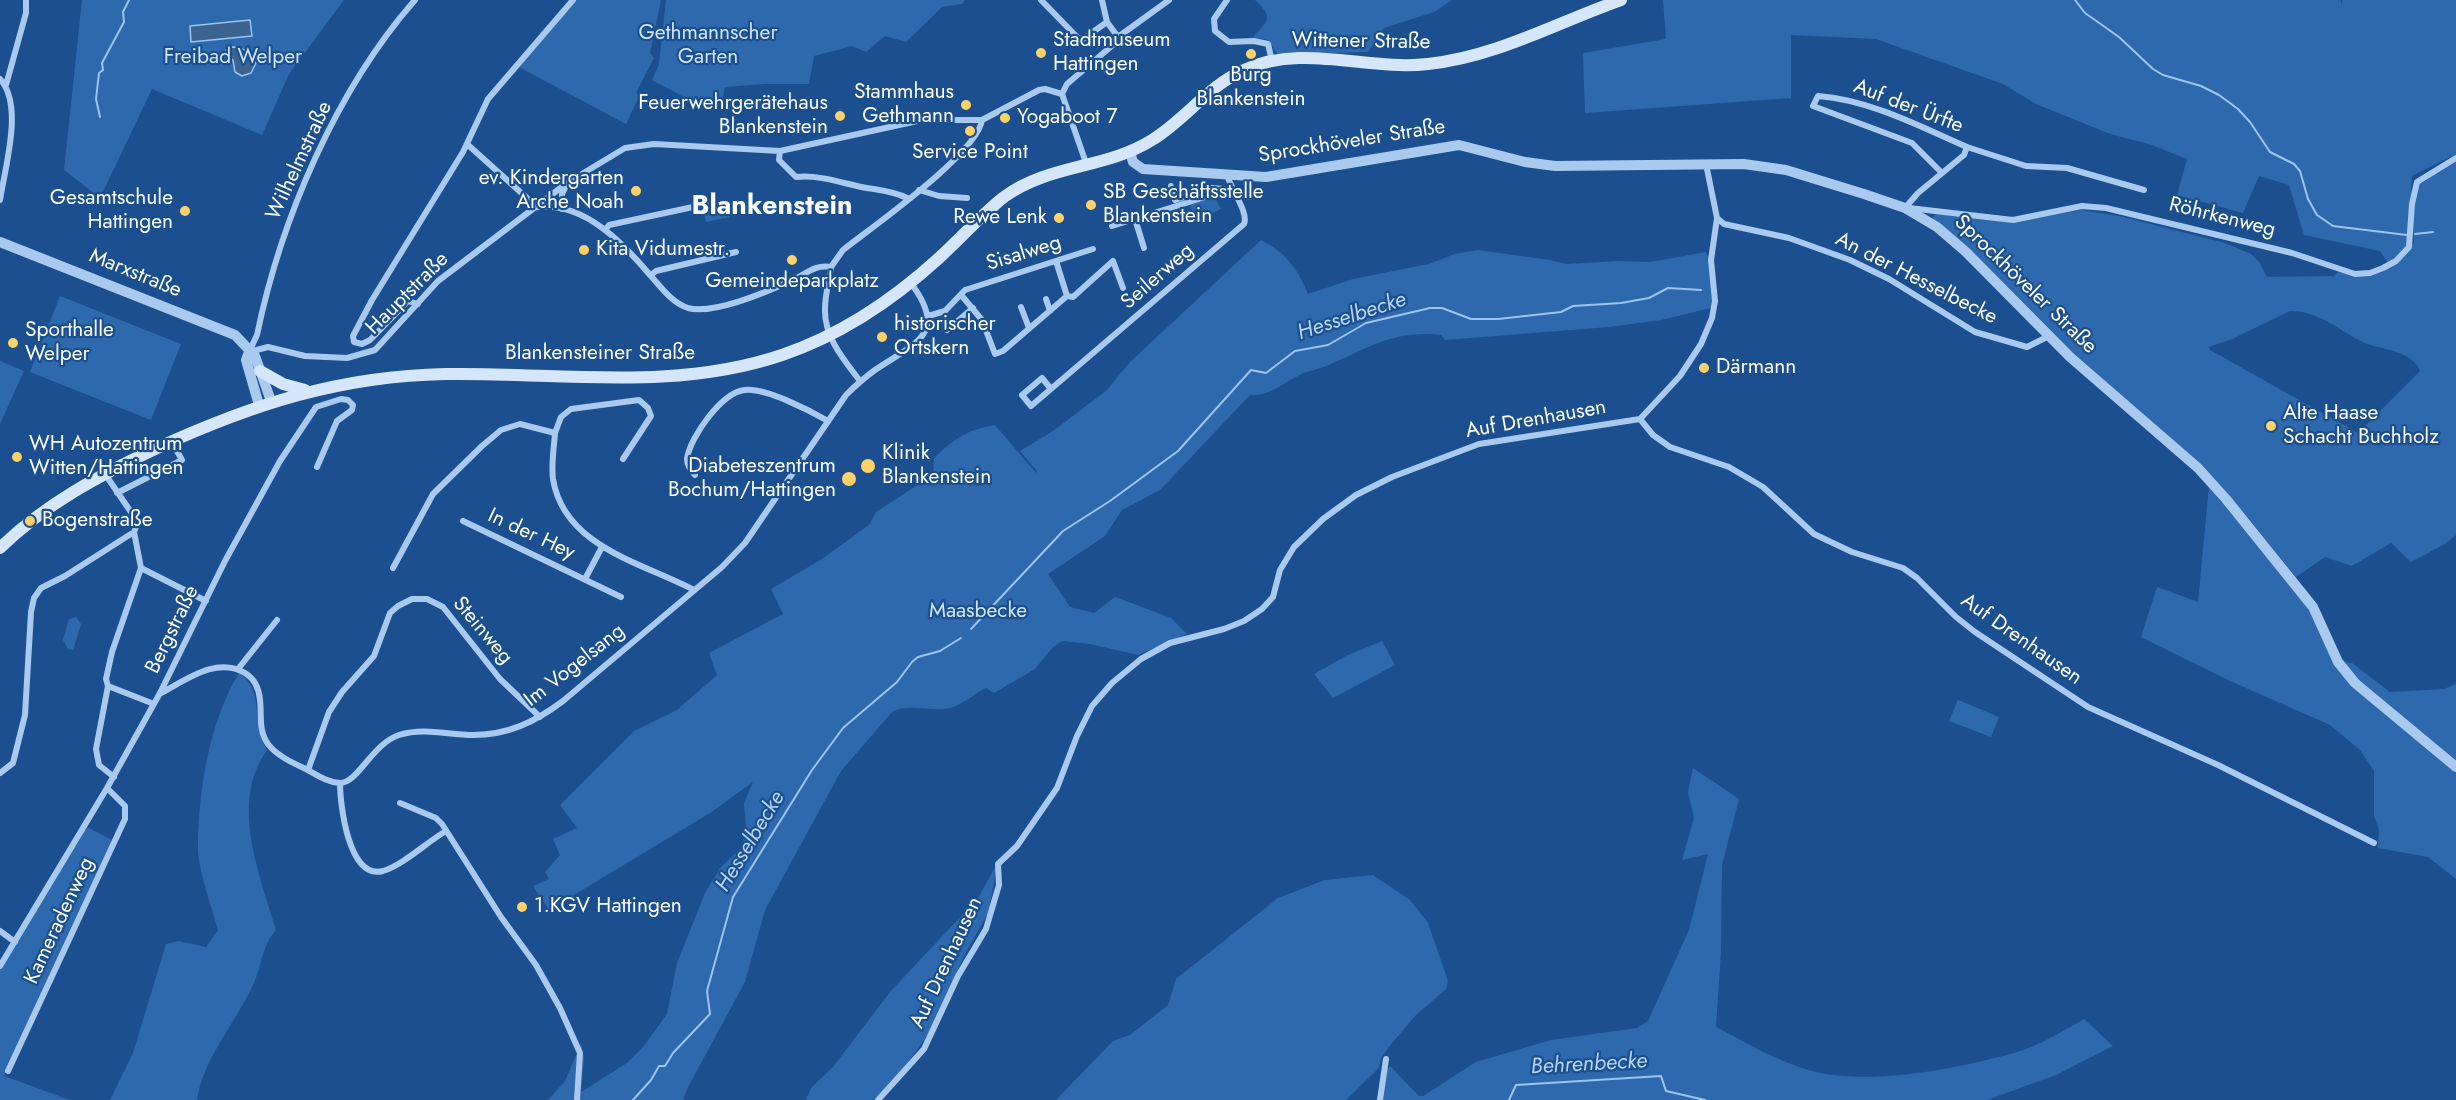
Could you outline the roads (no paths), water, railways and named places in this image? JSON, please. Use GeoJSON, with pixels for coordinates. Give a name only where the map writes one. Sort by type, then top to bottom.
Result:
{"type":"FeatureCollection","features":[{"type":"Feature","properties":{"kind":"main road","name":"Wittener Straße"},"geometry":{"type":"LineString","coordinates":[[1086,164],[1130,152],[1154,139],[1228,78],[1241,71],[1272,61],[1302,57],[1404,65],[1445,62],[1485,52],[1621,0]]}},
{"type":"Feature","properties":{"kind":"main road","name":"Blankensteiner Straße"},"geometry":{"type":"LineString","coordinates":[[0,548],[40,513],[105,474],[220,419],[306,391],[347,382],[424,375],[641,378],[725,370],[780,356],[845,327],[910,282],[1012,192],[1048,174],[1086,164]]}},
{"type":"Feature","properties":{"kind":"main road"},"geometry":{"type":"LineString","coordinates":[[260,371],[283,384],[306,391]]}},
{"type":"Feature","properties":{"kind":"street"},"geometry":{"type":"LineString","coordinates":[[6,85],[26,13],[26,0]]}},
{"type":"Feature","properties":{"kind":"street","name":"Wilhelmstraße"},"geometry":{"type":"LineString","coordinates":[[249,352],[257,335],[285,227],[316,158],[376,53],[415,0]]}},
{"type":"Feature","properties":{"kind":"street"},"geometry":{"type":"LineString","coordinates":[[418,304],[408,301],[370,340],[362,344],[354,342],[353,336],[372,300],[467,144],[496,86],[573,0]]}},
{"type":"Feature","properties":{"kind":"street"},"geometry":{"type":"LineString","coordinates":[[1041,0],[1081,39],[1107,22]]}},
{"type":"Feature","properties":{"kind":"street"},"geometry":{"type":"LineString","coordinates":[[1102,0],[1107,22],[1118,37]]}},
{"type":"Feature","properties":{"kind":"street"},"geometry":{"type":"LineString","coordinates":[[1086,164],[1062,94],[1066,84],[1114,44],[1118,37],[1167,0]]}},
{"type":"Feature","properties":{"kind":"street"},"geometry":{"type":"LineString","coordinates":[[1227,0],[1214,19],[1215,31],[1229,42],[1254,41],[1268,44],[1272,61]]}},
{"type":"Feature","properties":{"kind":"street"},"geometry":{"type":"LineString","coordinates":[[0,79],[6,85],[14,111],[0,200]]}},
{"type":"Feature","properties":{"kind":"street","name":"Hauptstraße"},"geometry":{"type":"LineString","coordinates":[[249,352],[268,347],[305,356],[347,358],[362,356],[375,350],[438,281],[567,183],[616,152],[634,146],[780,151],[922,120],[982,120],[1045,89],[1062,94]]}},
{"type":"Feature","properties":{"kind":"street","name":"Auf der Ürfte"},"geometry":{"type":"LineString","coordinates":[[1942,173],[1912,143],[1813,106],[1818,96],[1854,102],[1918,124],[1967,147],[2026,166],[2067,168],[2144,190]]}},
{"type":"Feature","properties":{"kind":"street"},"geometry":{"type":"LineString","coordinates":[[860,381],[836,348],[825,321],[831,267],[843,250],[946,167],[981,130],[982,120]]}},
{"type":"Feature","properties":{"kind":"street"},"geometry":{"type":"LineString","coordinates":[[467,144],[537,207],[551,206],[562,209],[605,230],[630,251],[681,305],[702,309],[723,305],[782,285],[821,265],[831,267]]}},
{"type":"Feature","properties":{"kind":"street","name":"Sprockhöveler Straße"},"geometry":{"type":"LineString","coordinates":[[1130,152],[1133,162],[1143,169],[1256,177],[1459,145],[1526,162],[1555,166],[1744,164],[1786,170],[1905,208],[1937,227],[1966,252],[2049,336],[2198,468],[2257,534],[2313,607],[2342,669],[2456,767]]}},
{"type":"Feature","properties":{"kind":"street","name":"Auf der Ürfte"},"geometry":{"type":"LineString","coordinates":[[1905,208],[1918,193],[1964,155],[1967,147]]}},
{"type":"Feature","properties":{"kind":"street"},"geometry":{"type":"LineString","coordinates":[[780,151],[779,160],[796,177],[832,179],[858,187],[894,192],[907,198]]}},
{"type":"Feature","properties":{"kind":"street","name":"Röhrkenweg"},"geometry":{"type":"LineString","coordinates":[[1905,208],[2013,220],[2082,206],[2106,208],[2292,253],[2339,271],[2370,273],[2396,261],[2409,247],[2412,204],[2417,182],[2456,158]]}},
{"type":"Feature","properties":{"kind":"street"},"geometry":{"type":"LineString","coordinates":[[1641,419],[1680,376],[1701,344],[1713,318],[1714,284],[1711,260],[1717,218],[1706,164]]}},
{"type":"Feature","properties":{"kind":"street","name":"Seilerweg"},"geometry":{"type":"LineString","coordinates":[[1051,388],[1042,378],[1022,395],[1031,406],[1244,224],[1245,214],[1231,189],[1227,175]]}},
{"type":"Feature","properties":{"kind":"street"},"geometry":{"type":"LineString","coordinates":[[562,209],[562,194],[567,183]]}},
{"type":"Feature","properties":{"kind":"street"},"geometry":{"type":"LineString","coordinates":[[1171,186],[1175,200],[1212,188],[1231,189]]}},
{"type":"Feature","properties":{"kind":"street"},"geometry":{"type":"LineString","coordinates":[[1112,226],[1231,189]]}},
{"type":"Feature","properties":{"kind":"street"},"geometry":{"type":"LineString","coordinates":[[919,190],[939,196],[967,198]]}},
{"type":"Feature","properties":{"kind":"street"},"geometry":{"type":"LineString","coordinates":[[605,230],[609,225],[707,204]]}},
{"type":"Feature","properties":{"kind":"street","name":"An der Hesselbecke"},"geometry":{"type":"LineString","coordinates":[[1717,218],[1724,224],[1789,238],[1850,260],[1889,279],[1976,332],[2027,347],[2049,336]]}},
{"type":"Feature","properties":{"kind":"street"},"geometry":{"type":"LineString","coordinates":[[1135,219],[1144,248]]}},
{"type":"Feature","properties":{"kind":"street","name":"Marxstraße"},"geometry":{"type":"LineString","coordinates":[[0,242],[229,332],[239,338],[249,352],[255,356],[265,403]]}},
{"type":"Feature","properties":{"kind":"street","name":"Sisalweg"},"geometry":{"type":"LineString","coordinates":[[964,293],[1093,249]]}},
{"type":"Feature","properties":{"kind":"street"},"geometry":{"type":"LineString","coordinates":[[651,275],[656,271],[736,252]]}},
{"type":"Feature","properties":{"kind":"street"},"geometry":{"type":"LineString","coordinates":[[1056,261],[1067,297]]}},
{"type":"Feature","properties":{"kind":"street"},"geometry":{"type":"LineString","coordinates":[[910,282],[925,303],[928,316],[942,314],[964,293],[982,320],[995,354],[1067,297],[1073,297],[1113,261],[1123,288]]}},
{"type":"Feature","properties":{"kind":"street"},"geometry":{"type":"LineString","coordinates":[[1046,299],[1050,311]]}},
{"type":"Feature","properties":{"kind":"street"},"geometry":{"type":"LineString","coordinates":[[1021,307],[1029,328]]}},
{"type":"Feature","properties":{"kind":"street"},"geometry":{"type":"LineString","coordinates":[[947,330],[973,308]]}},
{"type":"Feature","properties":{"kind":"street","name":"Im Vogelsang"},"geometry":{"type":"LineString","coordinates":[[340,783],[351,780],[376,748],[400,735],[423,731],[472,735],[503,732],[540,717],[563,702],[741,549],[828,421],[860,381],[920,340],[927,327],[928,316]]}},
{"type":"Feature","properties":{"kind":"street"},"geometry":{"type":"LineString","coordinates":[[249,352],[246,360],[265,403]]}},
{"type":"Feature","properties":{"kind":"street"},"geometry":{"type":"LineString","coordinates":[[695,475],[688,467],[687,458],[705,422],[724,398],[735,392],[748,390],[764,393],[828,421]]}},
{"type":"Feature","properties":{"kind":"street","name":"Bergstraße"},"geometry":{"type":"LineString","coordinates":[[0,966],[114,777],[160,693],[254,507],[313,411],[324,403],[348,400],[353,405],[352,410],[337,421],[317,467]]}},
{"type":"Feature","properties":{"kind":"street"},"geometry":{"type":"LineString","coordinates":[[623,459],[651,416],[648,408],[639,400],[624,400],[571,409],[561,417],[555,433],[553,479],[561,504],[579,530],[602,547],[694,590]]}},
{"type":"Feature","properties":{"kind":"street","name":"Auf Drenhausen"},"geometry":{"type":"LineString","coordinates":[[878,1100],[924,1049],[958,976],[986,929],[999,885],[998,864],[1017,846],[1056,788],[1092,706],[1112,683],[1141,659],[1170,643],[1244,621],[1262,609],[1273,597],[1280,570],[1294,547],[1338,508],[1392,477],[1479,444],[1641,419],[1653,435],[1670,447],[1729,467],[1763,487],[1814,534],[1852,552],[1903,568],[1917,578],[1956,617],[1975,632],[2088,707],[2218,765],[2374,843]]}},
{"type":"Feature","properties":{"kind":"street"},"geometry":{"type":"LineString","coordinates":[[393,568],[434,494],[501,430],[520,424],[555,433]]}},
{"type":"Feature","properties":{"kind":"street"},"geometry":{"type":"LineString","coordinates":[[117,493],[182,460],[171,441]]}},
{"type":"Feature","properties":{"kind":"street"},"geometry":{"type":"LineString","coordinates":[[105,474],[133,515],[141,568],[112,652],[106,679],[108,686],[96,759],[99,765],[114,777]]}},
{"type":"Feature","properties":{"kind":"street","name":"In der Hey"},"geometry":{"type":"LineString","coordinates":[[463,522],[621,597]]}},
{"type":"Feature","properties":{"kind":"street"},"geometry":{"type":"LineString","coordinates":[[0,773],[13,763],[24,724],[30,612],[34,598],[41,588],[65,576],[134,532]]}},
{"type":"Feature","properties":{"kind":"street","name":"In der Hey"},"geometry":{"type":"LineString","coordinates":[[585,579],[602,547]]}},
{"type":"Feature","properties":{"kind":"street"},"geometry":{"type":"LineString","coordinates":[[141,568],[206,601]]}},
{"type":"Feature","properties":{"kind":"street","name":"Steinweg"},"geometry":{"type":"LineString","coordinates":[[308,771],[329,712],[342,692],[374,656],[390,613],[398,606],[412,600],[427,599],[443,607],[500,679],[540,717]]}},
{"type":"Feature","properties":{"kind":"street"},"geometry":{"type":"LineString","coordinates":[[238,669],[277,620]]}},
{"type":"Feature","properties":{"kind":"street"},"geometry":{"type":"LineString","coordinates":[[160,693],[208,669],[221,666],[238,669],[254,679],[258,688],[261,731],[268,744],[289,761],[326,780],[340,783],[341,812],[346,835],[359,858],[369,869],[378,872],[392,867],[446,831]]}},
{"type":"Feature","properties":{"kind":"street"},"geometry":{"type":"LineString","coordinates":[[108,686],[154,704]]}},
{"type":"Feature","properties":{"kind":"street","name":"Kameradenweg"},"geometry":{"type":"LineString","coordinates":[[8,1071],[125,819],[125,807],[107,788]]}},
{"type":"Feature","properties":{"kind":"street"},"geometry":{"type":"LineString","coordinates":[[400,803],[436,818],[501,917],[536,965],[577,1042],[581,1058],[577,1100]]}},
{"type":"Feature","properties":{"kind":"street"},"geometry":{"type":"LineString","coordinates":[[0,931],[15,942]]}},
{"type":"Feature","properties":{"kind":"street"},"geometry":{"type":"LineString","coordinates":[[1380,1100],[1386,1059]]}},
{"type":"Feature","properties":{"kind":"waterway"},"geometry":{"type":"LineString","coordinates":[[100,117],[96,99],[99,73],[103,70],[102,63],[124,22],[123,12],[129,0]]}},
{"type":"Feature","properties":{"kind":"waterway"},"geometry":{"type":"LineString","coordinates":[[2075,0],[2085,13],[2119,37],[2153,69],[2163,75],[2201,86],[2219,95],[2238,109],[2250,122],[2270,152],[2294,164],[2300,171],[2308,199],[2317,215],[2333,226],[2407,235]]}},
{"type":"Feature","properties":{"kind":"waterway"},"geometry":{"type":"LineString","coordinates":[[2415,234],[2433,232]]}},
{"type":"Feature","properties":{"kind":"waterway","name":"Hesselbecke"},"geometry":{"type":"LineString","coordinates":[[971,629],[1063,531],[1110,501],[1178,451],[1251,370],[1266,373],[1295,351],[1328,345],[1366,323],[1430,308],[1442,308],[1471,319],[1498,319],[1561,312],[1573,306],[1621,303],[1649,298],[1668,288],[1701,290]]}},
{"type":"Feature","properties":{"kind":"waterway","name":"Hesselbecke"},"geometry":{"type":"LineString","coordinates":[[633,1100],[651,1080],[659,1066],[665,1066],[673,1053],[710,1014],[707,991],[733,897],[812,770],[843,728],[897,682],[912,662],[918,657],[940,651],[961,638]]}},
{"type":"Feature","properties":{"kind":"waterway","name":"Behrenbecke"},"geometry":{"type":"LineString","coordinates":[[1509,1100],[1516,1085],[1661,1076],[1666,1091],[1705,1100]]}},
{"type":"Feature","properties":{"kind":"place","name":"Stadtmuseum Hattingen"},"geometry":{"type":"Point","coordinates":[1041,53]}},
{"type":"Feature","properties":{"kind":"place","name":"Burg Blankenstein"},"geometry":{"type":"Point","coordinates":[1251,54]}},
{"type":"Feature","properties":{"kind":"place","name":"Stammhaus Gethmann"},"geometry":{"type":"Point","coordinates":[966,105]}},
{"type":"Feature","properties":{"kind":"place","name":"Feuerwehrgerätehaus Blankenstein"},"geometry":{"type":"Point","coordinates":[840,116]}},
{"type":"Feature","properties":{"kind":"place","name":"Yogaboot 7"},"geometry":{"type":"Point","coordinates":[1005,118]}},
{"type":"Feature","properties":{"kind":"place","name":"Service Point"},"geometry":{"type":"Point","coordinates":[970,131]}},
{"type":"Feature","properties":{"kind":"place","name":"ev. Kindergarten Arche Noah"},"geometry":{"type":"Point","coordinates":[636,191]}},
{"type":"Feature","properties":{"kind":"place","name":"SB Geschäftsstelle Blankenstein"},"geometry":{"type":"Point","coordinates":[1091,205]}},
{"type":"Feature","properties":{"kind":"place","name":"Gesamtschule Hattingen"},"geometry":{"type":"Point","coordinates":[185,211]}},
{"type":"Feature","properties":{"kind":"place","name":"Rewe Lenk"},"geometry":{"type":"Point","coordinates":[1059,218]}},
{"type":"Feature","properties":{"kind":"place","name":"Kita Vidumestr."},"geometry":{"type":"Point","coordinates":[584,250]}},
{"type":"Feature","properties":{"kind":"place","name":"Gemeindeparkplatz"},"geometry":{"type":"Point","coordinates":[792,260]}},
{"type":"Feature","properties":{"kind":"place","name":"historischer Ortskern"},"geometry":{"type":"Point","coordinates":[882,337]}},
{"type":"Feature","properties":{"kind":"place","name":"Sporthalle Welper"},"geometry":{"type":"Point","coordinates":[13,343]}},
{"type":"Feature","properties":{"kind":"place","name":"Därmann"},"geometry":{"type":"Point","coordinates":[1704,368]}},
{"type":"Feature","properties":{"kind":"place","name":"Alte Haase Schacht Buchholz"},"geometry":{"type":"Point","coordinates":[2271,426]}},
{"type":"Feature","properties":{"kind":"place","name":"WH Autozentrum Witten/Hattingen"},"geometry":{"type":"Point","coordinates":[17,457]}},
{"type":"Feature","properties":{"kind":"place","name":"Klinik Blankenstein"},"geometry":{"type":"Point","coordinates":[868,466]}},
{"type":"Feature","properties":{"kind":"place","name":"Diabeteszentrum Bochum/Hattingen"},"geometry":{"type":"Point","coordinates":[849,479]}},
{"type":"Feature","properties":{"kind":"place","name":"Bogenstraße"},"geometry":{"type":"Point","coordinates":[30,521]}},
{"type":"Feature","properties":{"kind":"place","name":"1.KGV Hattingen"},"geometry":{"type":"Point","coordinates":[522,907]}},
{"type":"Feature","properties":{"kind":"district","name":"Blankenstein"},"geometry":{"type":"Point","coordinates":[772,207]}},
{"type":"Feature","properties":{"kind":"park label","name":"Gethmannscher Garten"},"geometry":{"type":"Point","coordinates":[708,46]}},
{"type":"Feature","properties":{"kind":"park label","name":"Freibad Welper"},"geometry":{"type":"Point","coordinates":[233,58]}},
{"type":"Feature","properties":{"kind":"park label","name":"Maasbecke"},"geometry":{"type":"Point","coordinates":[978,612]}}]}
